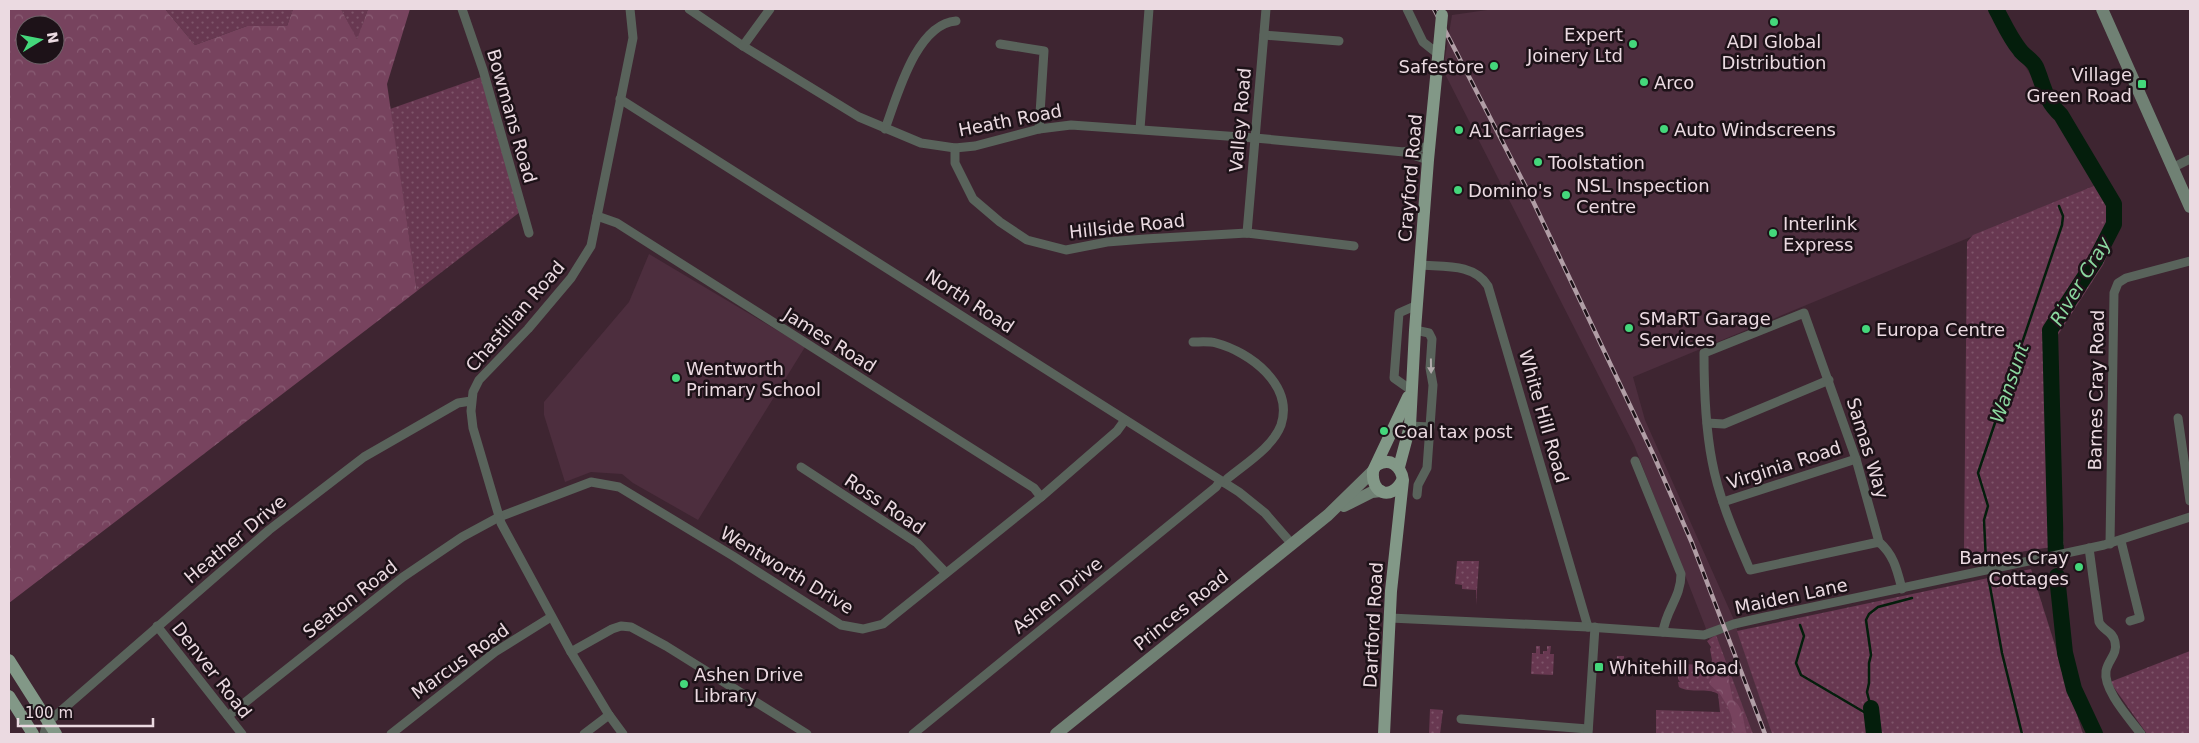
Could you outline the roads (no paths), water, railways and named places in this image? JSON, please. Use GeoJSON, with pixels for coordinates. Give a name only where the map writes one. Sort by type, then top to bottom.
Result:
{"type":"FeatureCollection","features":[{"type":"Feature","properties":{"kind":"main road"},"geometry":{"type":"LineString","coordinates":[[2102,9],[2190,207]]}},
{"type":"Feature","properties":{"kind":"main road","name":"Crayford Road"},"geometry":{"type":"LineString","coordinates":[[1401,474],[1410,426],[1415,330],[1429,146],[1445,11]]}},
{"type":"Feature","properties":{"kind":"main road","name":"Crayford Road"},"geometry":{"type":"LineString","coordinates":[[1375,468],[1411,390]]}},
{"type":"Feature","properties":{"kind":"main road"},"geometry":{"type":"LineString","coordinates":[[1383,462],[1391,462],[1401,474],[1398,488],[1384,492],[1374,486],[1375,468],[1383,462]]}},
{"type":"Feature","properties":{"kind":"main road","name":"Princes Road"},"geometry":{"type":"LineString","coordinates":[[1056,734],[1328,515],[1375,468]]}},
{"type":"Feature","properties":{"kind":"main road","name":"Dartford Road"},"geometry":{"type":"LineString","coordinates":[[1384,734],[1390,618],[1401,474]]}},
{"type":"Feature","properties":{"kind":"main road","name":"Princes Road"},"geometry":{"type":"LineString","coordinates":[[1328,515],[1361,497],[1384,492]]}},
{"type":"Feature","properties":{"kind":"main road","name":"Dartford Road"},"geometry":{"type":"LineString","coordinates":[[1384,492],[1391,498],[1398,518]]}},
{"type":"Feature","properties":{"kind":"main road"},"geometry":{"type":"LineString","coordinates":[[9,660],[45,728],[56,734]]}},
{"type":"Feature","properties":{"kind":"main road"},"geometry":{"type":"LineString","coordinates":[[9,696],[33,734]]}},
{"type":"Feature","properties":{"kind":"street","name":"Bowmans Road"},"geometry":{"type":"LineString","coordinates":[[462,9],[484,76],[529,233]]}},
{"type":"Feature","properties":{"kind":"street","name":"Chastilian Road"},"geometry":{"type":"LineString","coordinates":[[623,734],[609,715],[571,652],[499,518],[473,428],[471,400],[479,380],[528,329],[582,263],[591,246],[633,38],[630,9]]}},
{"type":"Feature","properties":{"kind":"street","name":"Heath Road"},"geometry":{"type":"LineString","coordinates":[[690,9],[744,46],[859,117],[921,143],[955,148],[975,146],[1039,129],[1071,124],[1404,152],[1428,160]]}},
{"type":"Feature","properties":{"kind":"street"},"geometry":{"type":"LineString","coordinates":[[744,46],[770,9]]}},
{"type":"Feature","properties":{"kind":"street"},"geometry":{"type":"LineString","coordinates":[[1140,129],[1149,9]]}},
{"type":"Feature","properties":{"kind":"street","name":"Valley Road"},"geometry":{"type":"LineString","coordinates":[[1246,233],[1266,9]]}},
{"type":"Feature","properties":{"kind":"street"},"geometry":{"type":"LineString","coordinates":[[1407,9],[1424,42],[1439,50]]}},
{"type":"Feature","properties":{"kind":"street"},"geometry":{"type":"LineString","coordinates":[[884,129],[917,49],[939,26],[956,21]]}},
{"type":"Feature","properties":{"kind":"street"},"geometry":{"type":"LineString","coordinates":[[1264,35],[1339,41]]}},
{"type":"Feature","properties":{"kind":"street"},"geometry":{"type":"LineString","coordinates":[[1000,44],[1044,51],[1039,129]]}},
{"type":"Feature","properties":{"kind":"street","name":"North Road"},"geometry":{"type":"LineString","coordinates":[[620,99],[1222,482],[1258,506],[1291,543]]}},
{"type":"Feature","properties":{"kind":"street","name":"Heath Road"},"geometry":{"type":"LineString","coordinates":[[1404,152],[1429,146]]}},
{"type":"Feature","properties":{"kind":"street","name":"Hillside Road"},"geometry":{"type":"LineString","coordinates":[[955,148],[956,163],[973,199],[1000,222],[1027,240],[1066,250],[1107,242],[1145,238],[1246,233],[1354,246]]}},
{"type":"Feature","properties":{"kind":"street"},"geometry":{"type":"LineString","coordinates":[[2172,168],[2190,159]]}},
{"type":"Feature","properties":{"kind":"street","name":"James Road"},"geometry":{"type":"LineString","coordinates":[[597,216],[617,223],[1034,488],[1041,497]]}},
{"type":"Feature","properties":{"kind":"street","name":"Barnes Cray Road"},"geometry":{"type":"LineString","coordinates":[[2110,544],[2114,293],[2118,284],[2125,279],[2190,261]]}},
{"type":"Feature","properties":{"kind":"street","name":"White Hill Road"},"geometry":{"type":"LineString","coordinates":[[1420,265],[1470,270],[1482,277],[1488,286],[1592,627]]}},
{"type":"Feature","properties":{"kind":"street"},"geometry":{"type":"LineString","coordinates":[[1411,390],[1394,378],[1399,313],[1417,305]]}},
{"type":"Feature","properties":{"kind":"street","name":"Samas Way"},"geometry":{"type":"LineString","coordinates":[[1707,423],[1704,353],[1804,313],[1856,459],[1879,542],[1889,551],[1896,566],[1902,589]]}},
{"type":"Feature","properties":{"kind":"street"},"geometry":{"type":"LineString","coordinates":[[1415,330],[1429,333],[1432,339],[1430,368],[1434,385],[1427,468],[1418,485],[1417,495]]}},
{"type":"Feature","properties":{"kind":"street","name":"Ashen Drive"},"geometry":{"type":"LineString","coordinates":[[913,734],[1271,442],[1281,425],[1284,407],[1279,389],[1265,371],[1247,357],[1216,343],[1193,342]]}},
{"type":"Feature","properties":{"kind":"street"},"geometry":{"type":"LineString","coordinates":[[1829,380],[1724,424],[1707,423],[1712,462],[1723,502],[1750,570],[1879,542]]}},
{"type":"Feature","properties":{"kind":"street","name":"Heather Drive"},"geometry":{"type":"LineString","coordinates":[[45,728],[157,626],[269,530],[364,457],[458,402],[471,400]]}},
{"type":"Feature","properties":{"kind":"street"},"geometry":{"type":"LineString","coordinates":[[2178,418],[2190,501]]}},
{"type":"Feature","properties":{"kind":"street","name":"Wentworth Drive"},"geometry":{"type":"LineString","coordinates":[[499,518],[591,482],[618,487],[733,556],[841,625],[863,629],[883,624],[1041,497],[1118,431],[1125,420]]}},
{"type":"Feature","properties":{"kind":"street"},"geometry":{"type":"LineString","coordinates":[[1410,426],[1430,427]]}},
{"type":"Feature","properties":{"kind":"street","name":"Virginia Road"},"geometry":{"type":"LineString","coordinates":[[1723,502],[1856,459]]}},
{"type":"Feature","properties":{"kind":"street"},"geometry":{"type":"LineString","coordinates":[[1635,461],[1681,574],[1681,588],[1676,601],[1668,610],[1663,632]]}},
{"type":"Feature","properties":{"kind":"street","name":"Ross Road"},"geometry":{"type":"LineString","coordinates":[[801,467],[917,543],[946,573]]}},
{"type":"Feature","properties":{"kind":"street","name":"Maiden Lane"},"geometry":{"type":"LineString","coordinates":[[1390,618],[1592,627],[1704,635],[1741,622],[2110,544],[2190,517]]}},
{"type":"Feature","properties":{"kind":"street","name":"Seaton Road"},"geometry":{"type":"LineString","coordinates":[[228,716],[408,573],[462,537],[499,518]]}},
{"type":"Feature","properties":{"kind":"street"},"geometry":{"type":"LineString","coordinates":[[2121,541],[2141,622],[2130,621]]}},
{"type":"Feature","properties":{"kind":"street"},"geometry":{"type":"LineString","coordinates":[[2089,548],[2100,624],[2110,632],[2115,641],[2115,653],[2106,670],[2109,688],[2141,734]]}},
{"type":"Feature","properties":{"kind":"street","name":"Marcus Road"},"geometry":{"type":"LineString","coordinates":[[391,734],[495,652],[551,617]]}},
{"type":"Feature","properties":{"kind":"street","name":"Denver Road"},"geometry":{"type":"LineString","coordinates":[[157,626],[242,734]]}},
{"type":"Feature","properties":{"kind":"street"},"geometry":{"type":"LineString","coordinates":[[571,652],[612,629],[621,626],[631,627],[666,646],[807,734]]}},
{"type":"Feature","properties":{"kind":"street"},"geometry":{"type":"LineString","coordinates":[[1461,719],[1588,732],[1592,627]]}},
{"type":"Feature","properties":{"kind":"street"},"geometry":{"type":"LineString","coordinates":[[584,734],[609,715]]}},
{"type":"Feature","properties":{"kind":"waterway","name":"River Cray"},"geometry":{"type":"LineString","coordinates":[[1996,9],[2016,45],[2035,65],[2048,99],[2061,115],[2114,204],[2114,224],[2095,261],[2050,330],[2056,559]]}},
{"type":"Feature","properties":{"kind":"waterway","name":"Wansunt"},"geometry":{"type":"LineString","coordinates":[[1986,562],[1984,520],[1988,506],[1978,473],[2062,225],[2063,216],[2059,206]]}},
{"type":"Feature","properties":{"kind":"waterway","name":"River Cray"},"geometry":{"type":"LineString","coordinates":[[2057,576],[2065,653],[2074,689],[2095,734]]}},
{"type":"Feature","properties":{"kind":"waterway","name":"Wansunt"},"geometry":{"type":"LineString","coordinates":[[1989,581],[2002,653],[2022,734]]}},
{"type":"Feature","properties":{"kind":"waterway"},"geometry":{"type":"LineString","coordinates":[[1871,708],[1867,692],[1871,655],[1866,620],[1869,614],[1878,607],[1912,598]]}},
{"type":"Feature","properties":{"kind":"waterway"},"geometry":{"type":"LineString","coordinates":[[1800,625],[1804,636],[1796,663],[1801,675],[1869,715],[1871,719]]}},
{"type":"Feature","properties":{"kind":"waterway"},"geometry":{"type":"LineString","coordinates":[[1871,708],[1874,734]]}},
{"type":"Feature","properties":{"kind":"railway"},"geometry":{"type":"LineString","coordinates":[[1434,9],[1532,199],[1654,456],[1692,543],[1765,734]]}},
{"type":"Feature","properties":{"kind":"place","name":"ADI Global Distribution"},"geometry":{"type":"Point","coordinates":[1774,22]}},
{"type":"Feature","properties":{"kind":"place","name":"Expert Joinery Ltd"},"geometry":{"type":"Point","coordinates":[1633,44]}},
{"type":"Feature","properties":{"kind":"place","name":"Safestore"},"geometry":{"type":"Point","coordinates":[1494,66]}},
{"type":"Feature","properties":{"kind":"place","name":"Arco"},"geometry":{"type":"Point","coordinates":[1644,82]}},
{"type":"Feature","properties":{"kind":"place","name":"Village Green Road"},"geometry":{"type":"Point","coordinates":[2142,84]}},
{"type":"Feature","properties":{"kind":"place","name":"Auto Windscreens"},"geometry":{"type":"Point","coordinates":[1664,129]}},
{"type":"Feature","properties":{"kind":"place","name":"A1 Carriages"},"geometry":{"type":"Point","coordinates":[1459,130]}},
{"type":"Feature","properties":{"kind":"place","name":"Toolstation"},"geometry":{"type":"Point","coordinates":[1538,162]}},
{"type":"Feature","properties":{"kind":"place","name":"Domino's"},"geometry":{"type":"Point","coordinates":[1458,190]}},
{"type":"Feature","properties":{"kind":"place","name":"NSL Inspection Centre"},"geometry":{"type":"Point","coordinates":[1566,195]}},
{"type":"Feature","properties":{"kind":"place","name":"Interlink Express"},"geometry":{"type":"Point","coordinates":[1773,233]}},
{"type":"Feature","properties":{"kind":"place","name":"SMaRT Garage Services"},"geometry":{"type":"Point","coordinates":[1629,328]}},
{"type":"Feature","properties":{"kind":"place","name":"Europa Centre"},"geometry":{"type":"Point","coordinates":[1866,329]}},
{"type":"Feature","properties":{"kind":"place","name":"Wentworth Primary School"},"geometry":{"type":"Point","coordinates":[676,378]}},
{"type":"Feature","properties":{"kind":"place","name":"Coal tax post"},"geometry":{"type":"Point","coordinates":[1384,431]}},
{"type":"Feature","properties":{"kind":"place","name":"Barnes Cray Cottages"},"geometry":{"type":"Point","coordinates":[2079,567]}},
{"type":"Feature","properties":{"kind":"place","name":"Whitehill Road"},"geometry":{"type":"Point","coordinates":[1599,667]}},
{"type":"Feature","properties":{"kind":"place","name":"Ashen Drive Library"},"geometry":{"type":"Point","coordinates":[684,684]}}]}
